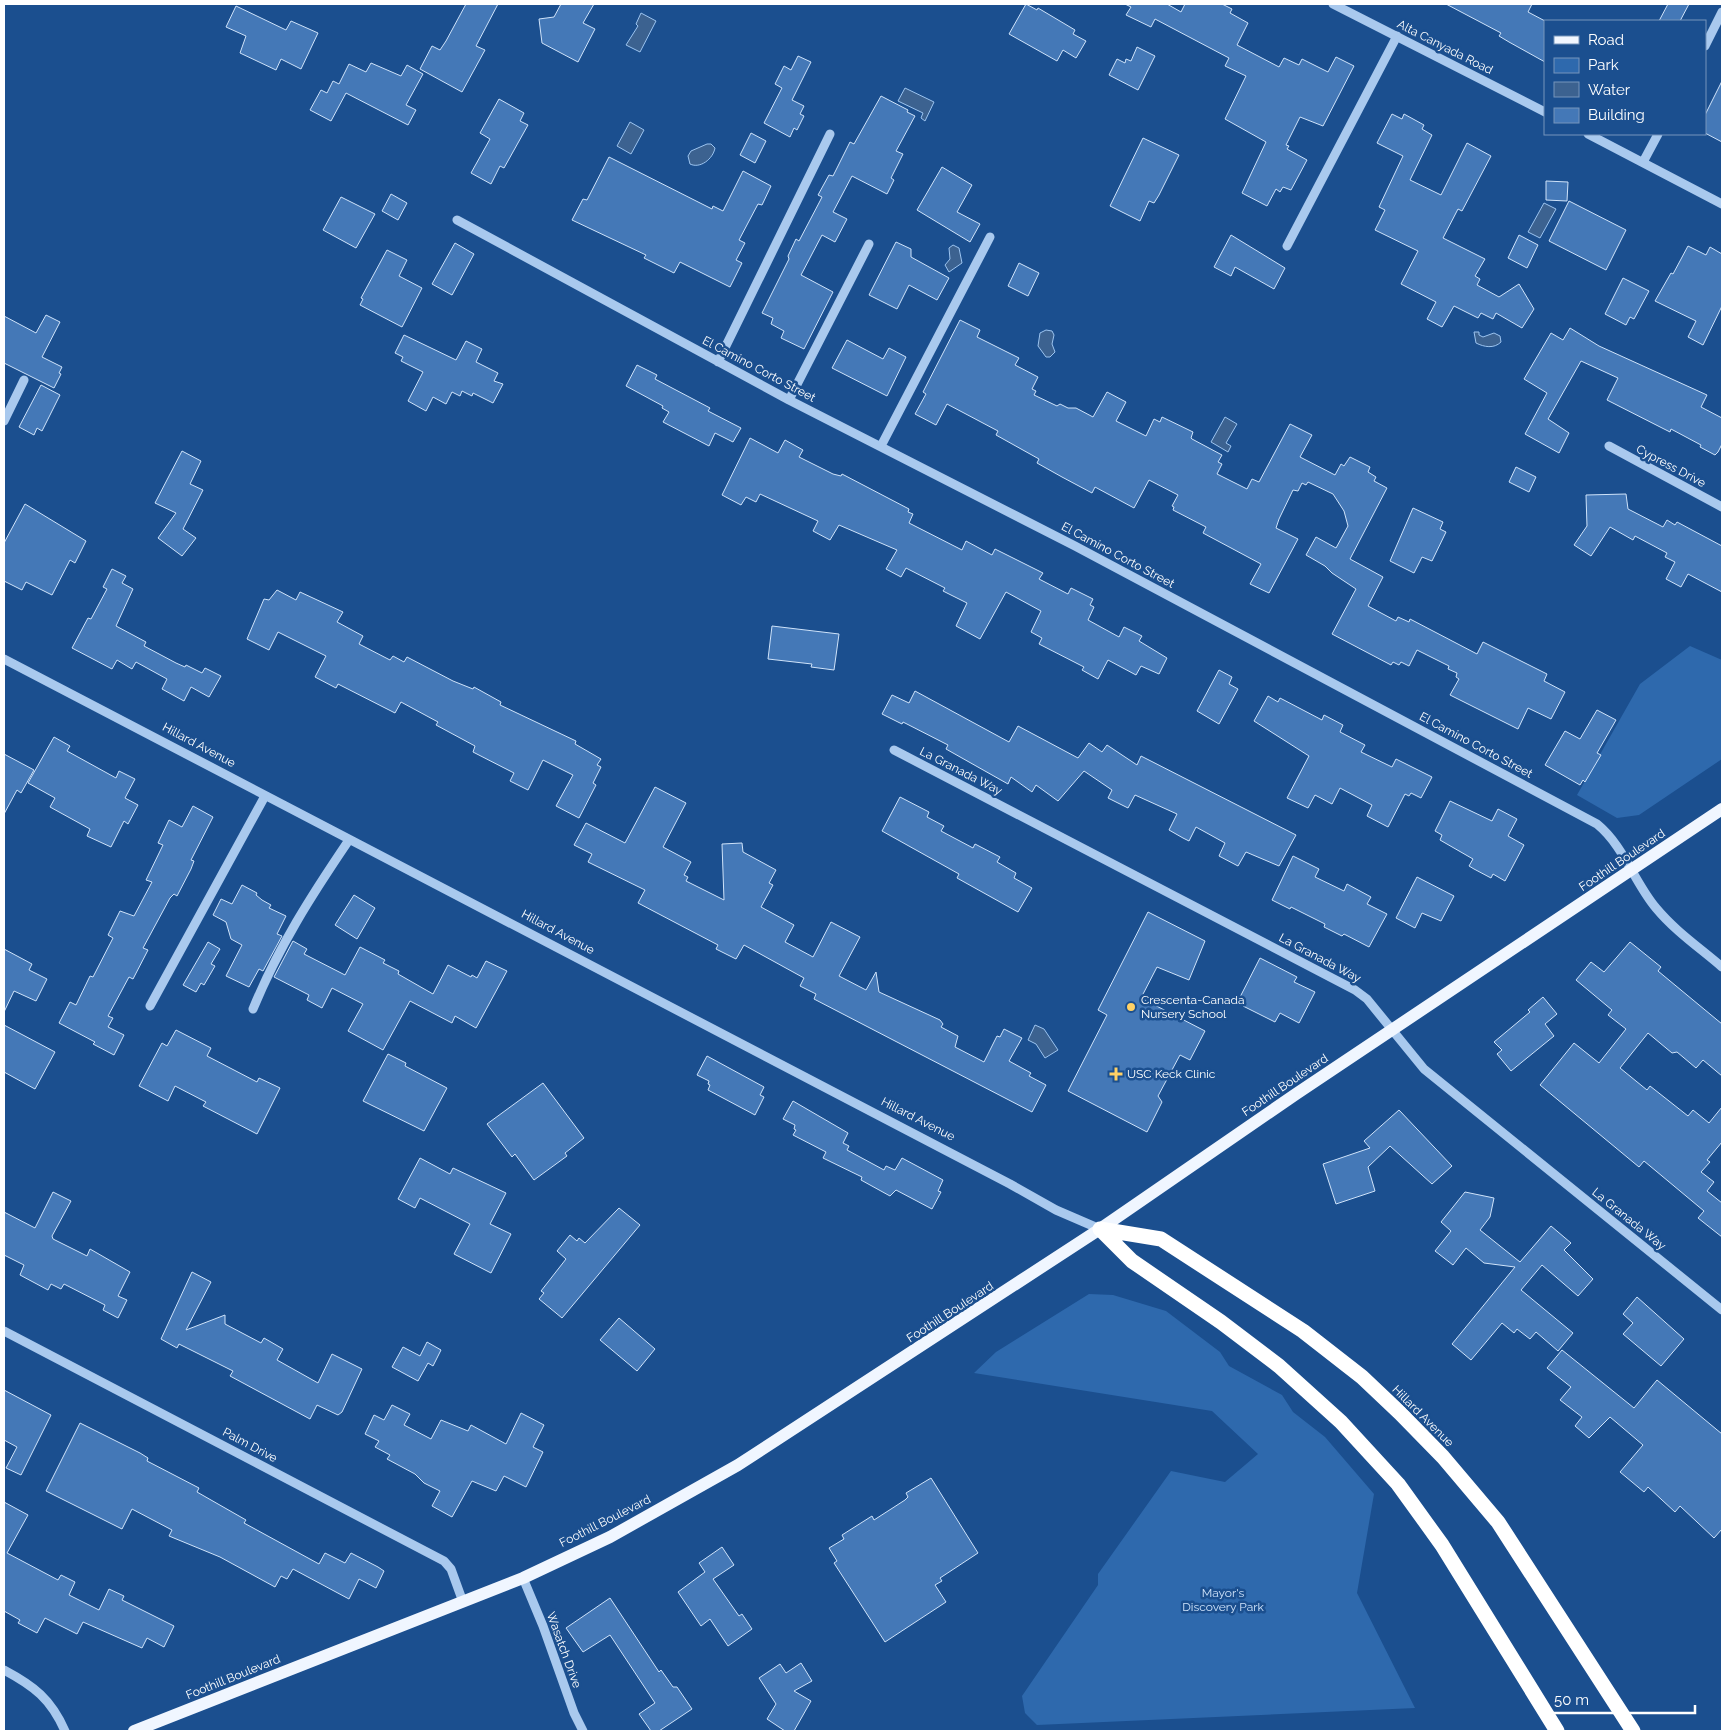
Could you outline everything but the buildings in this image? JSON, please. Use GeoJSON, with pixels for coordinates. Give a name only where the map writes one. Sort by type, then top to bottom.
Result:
{"type":"FeatureCollection","features":[{"type":"Feature","properties":{"kind":"highway","name":"Hillard Avenue"},"geometry":{"type":"LineString","coordinates":[[1100,1229],[1132,1262],[1221,1322],[1279,1366],[1341,1422],[1386,1470],[1442,1544],[1557,1731]]}},
{"type":"Feature","properties":{"kind":"highway","name":"Hillard Avenue"},"geometry":{"type":"LineString","coordinates":[[1100,1229],[1161,1239],[1302,1331],[1362,1377],[1443,1457],[1498,1522],[1633,1731]]}},
{"type":"Feature","properties":{"kind":"main road","name":"Foothill Boulevard"},"geometry":{"type":"LineString","coordinates":[[134,1731],[522,1578],[610,1537],[738,1465],[1100,1229],[1296,1094],[1392,1032],[1722,809]]}},
{"type":"Feature","properties":{"kind":"street","name":"Alta Canyada Road"},"geometry":{"type":"LineString","coordinates":[[1333,4],[1544,111]]}},
{"type":"Feature","properties":{"kind":"street"},"geometry":{"type":"LineString","coordinates":[[1706,44],[1722,12]]}},
{"type":"Feature","properties":{"kind":"street"},"geometry":{"type":"LineString","coordinates":[[1288,246],[1397,36]]}},
{"type":"Feature","properties":{"kind":"street"},"geometry":{"type":"LineString","coordinates":[[718,362],[830,134]]}},
{"type":"Feature","properties":{"kind":"street"},"geometry":{"type":"LineString","coordinates":[[1590,135],[1722,204]]}},
{"type":"Feature","properties":{"kind":"street"},"geometry":{"type":"LineString","coordinates":[[1643,162],[1657,135]]}},
{"type":"Feature","properties":{"kind":"street","name":"El Camino Corto Street"},"geometry":{"type":"LineString","coordinates":[[457,220],[789,400],[1269,648],[1597,824],[1610,834],[1631,870],[1666,919],[1722,967]]}},
{"type":"Feature","properties":{"kind":"street"},"geometry":{"type":"LineString","coordinates":[[881,446],[990,237]]}},
{"type":"Feature","properties":{"kind":"street"},"geometry":{"type":"LineString","coordinates":[[789,400],[869,244]]}},
{"type":"Feature","properties":{"kind":"street"},"geometry":{"type":"LineString","coordinates":[[4,421],[24,380]]}},
{"type":"Feature","properties":{"kind":"street","name":"Cypress Drive"},"geometry":{"type":"LineString","coordinates":[[1609,446],[1722,507]]}},
{"type":"Feature","properties":{"kind":"street","name":"Hillard Avenue"},"geometry":{"type":"LineString","coordinates":[[4,659],[1010,1184],[1049,1207],[1100,1229]]}},
{"type":"Feature","properties":{"kind":"street","name":"La Granada Way"},"geometry":{"type":"LineString","coordinates":[[894,750],[1355,990],[1367,999],[1424,1069],[1722,1310]]}},
{"type":"Feature","properties":{"kind":"street"},"geometry":{"type":"LineString","coordinates":[[150,1006],[265,796]]}},
{"type":"Feature","properties":{"kind":"street"},"geometry":{"type":"LineString","coordinates":[[253,1009],[271,965],[293,924],[349,840]]}},
{"type":"Feature","properties":{"kind":"street","name":"Palm Drive"},"geometry":{"type":"LineString","coordinates":[[4,1331],[444,1561],[451,1569],[464,1602]]}},
{"type":"Feature","properties":{"kind":"street","name":"Wasatch Drive"},"geometry":{"type":"LineString","coordinates":[[522,1578],[543,1626],[574,1713],[583,1731]]}},
{"type":"Feature","properties":{"kind":"street"},"geometry":{"type":"LineString","coordinates":[[4,1670],[29,1683],[46,1699],[65,1731]]}},
{"type":"Feature","properties":{"kind":"green space"},"geometry":{"type":"Polygon","coordinates":[[[1690,646],[1722,660],[1722,759],[1639,815],[1617,818],[1577,795],[1640,684],[1690,646]]]}},
{"type":"Feature","properties":{"kind":"green space","name":"Mayor's Discovery Park"},"geometry":{"type":"Polygon","coordinates":[[[1089,1294],[1113,1295],[1166,1311],[1220,1352],[1229,1366],[1282,1395],[1293,1412],[1325,1437],[1374,1494],[1357,1593],[1415,1708],[1037,1725],[1025,1713],[1022,1696],[1098,1585],[1098,1574],[1171,1471],[1225,1482],[1258,1454],[1212,1411],[974,1373],[996,1352],[1089,1294]]]}},
{"type":"Feature","properties":{"kind":"water"},"geometry":{"type":"Polygon","coordinates":[[[641,13],[656,21],[640,52],[626,45],[638,26],[636,24],[641,13]]]}},
{"type":"Feature","properties":{"kind":"water"},"geometry":{"type":"Polygon","coordinates":[[[905,88],[934,102],[925,121],[921,118],[923,113],[898,101],[905,88]]]}},
{"type":"Feature","properties":{"kind":"water"},"geometry":{"type":"Polygon","coordinates":[[[630,122],[644,130],[631,154],[617,146],[630,122]]]}},
{"type":"Feature","properties":{"kind":"water"},"geometry":{"type":"Polygon","coordinates":[[[711,144],[715,148],[712,156],[702,164],[690,164],[688,156],[691,151],[711,144]]]}},
{"type":"Feature","properties":{"kind":"water"},"geometry":{"type":"Polygon","coordinates":[[[1544,203],[1556,209],[1540,238],[1528,232],[1544,203]]]}},
{"type":"Feature","properties":{"kind":"water"},"geometry":{"type":"Polygon","coordinates":[[[953,245],[959,248],[962,263],[949,272],[945,265],[950,259],[949,248],[953,245]]]}},
{"type":"Feature","properties":{"kind":"water"},"geometry":{"type":"Polygon","coordinates":[[[1046,330],[1052,331],[1054,335],[1052,344],[1055,352],[1050,357],[1046,357],[1038,346],[1040,333],[1046,330]]]}},
{"type":"Feature","properties":{"kind":"water"},"geometry":{"type":"Polygon","coordinates":[[[1474,332],[1479,332],[1479,335],[1483,337],[1494,333],[1500,336],[1501,342],[1492,346],[1476,343],[1474,332]]]}},
{"type":"Feature","properties":{"kind":"water"},"geometry":{"type":"Polygon","coordinates":[[[1225,417],[1237,424],[1226,443],[1231,446],[1228,452],[1211,442],[1225,417]]]}},
{"type":"Feature","properties":{"kind":"water"},"geometry":{"type":"Polygon","coordinates":[[[1035,1025],[1044,1029],[1058,1050],[1045,1058],[1036,1044],[1028,1040],[1035,1025]]]}},
{"type":"Feature","properties":{"kind":"place","name":"Crescenta-Canada Nursery School"},"geometry":{"type":"Point","coordinates":[1131,1007]}},
{"type":"Feature","properties":{"kind":"place","name":"USC Keck Clinic"},"geometry":{"type":"Point","coordinates":[1116,1074]}}]}
